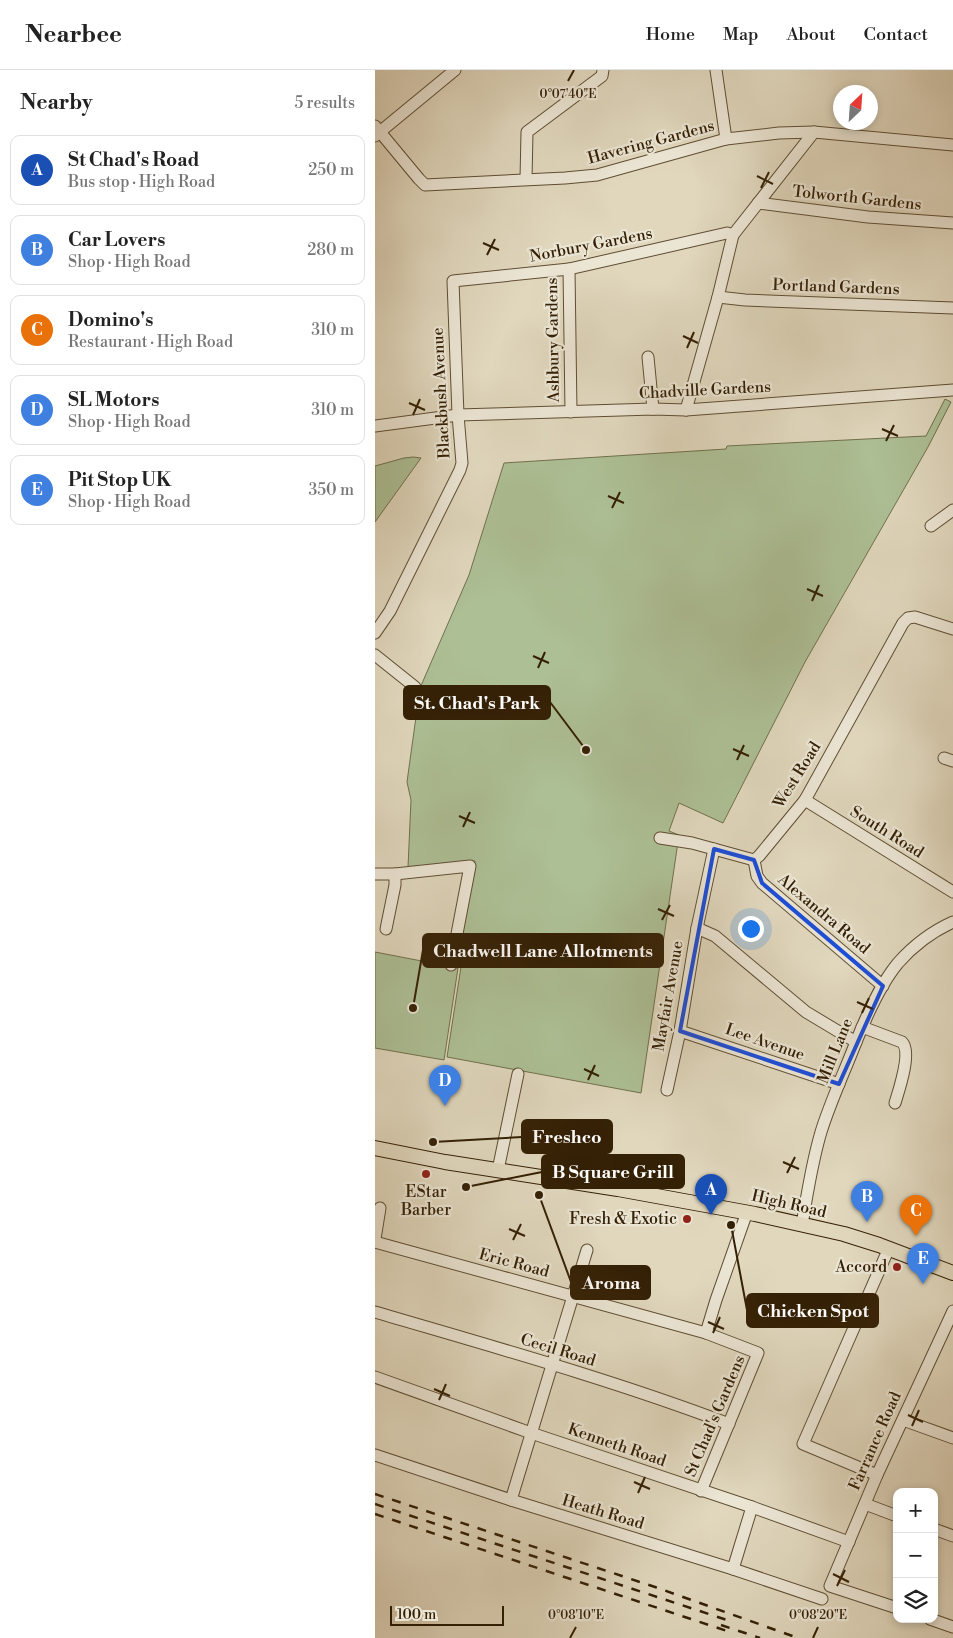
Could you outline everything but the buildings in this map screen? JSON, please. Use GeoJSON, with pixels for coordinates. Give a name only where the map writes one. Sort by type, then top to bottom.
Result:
{"type":"FeatureCollection","features":[{"type":"Feature","properties":{"kind":"main road","name":"High Road"},"geometry":{"type":"LineString","coordinates":[[375,1148],[445,1162],[747,1212],[844,1234],[889,1248],[953,1273]]}},
{"type":"Feature","properties":{"kind":"street"},"geometry":{"type":"LineString","coordinates":[[377,132],[455,70]]}},
{"type":"Feature","properties":{"kind":"street"},"geometry":{"type":"LineString","coordinates":[[525,179],[527,132],[602,76],[603,70]]}},
{"type":"Feature","properties":{"kind":"street"},"geometry":{"type":"LineString","coordinates":[[716,70],[726,139]]}},
{"type":"Feature","properties":{"kind":"street","name":"Havering Gardens"},"geometry":{"type":"LineString","coordinates":[[377,132],[419,180],[425,184],[597,175],[726,139],[779,133],[813,132],[953,145]]}},
{"type":"Feature","properties":{"kind":"street"},"geometry":{"type":"LineString","coordinates":[[686,410],[718,298],[733,234],[813,132]]}},
{"type":"Feature","properties":{"kind":"street","name":"Tolworth Gardens"},"geometry":{"type":"LineString","coordinates":[[758,203],[868,217],[953,223]]}},
{"type":"Feature","properties":{"kind":"street","name":"Norbury Gardens"},"geometry":{"type":"LineString","coordinates":[[453,281],[569,269],[733,234]]}},
{"type":"Feature","properties":{"kind":"street","name":"Ashbury Gardens"},"geometry":{"type":"LineString","coordinates":[[569,269],[571,412]]}},
{"type":"Feature","properties":{"kind":"street","name":"Blackbush Avenue"},"geometry":{"type":"LineString","coordinates":[[375,633],[390,611],[462,463],[458,415],[453,281]]}},
{"type":"Feature","properties":{"kind":"street","name":"Portland Gardens"},"geometry":{"type":"LineString","coordinates":[[718,298],[953,308]]}},
{"type":"Feature","properties":{"kind":"street"},"geometry":{"type":"LineString","coordinates":[[648,357],[653,409]]}},
{"type":"Feature","properties":{"kind":"street","name":"Chadville Gardens"},"geometry":{"type":"LineString","coordinates":[[375,426],[458,415],[653,409],[686,410],[953,390]]}},
{"type":"Feature","properties":{"kind":"street"},"geometry":{"type":"LineString","coordinates":[[931,526],[953,510]]}},
{"type":"Feature","properties":{"kind":"street","name":"West Road"},"geometry":{"type":"LineString","coordinates":[[754,860],[805,800],[907,618],[915,618],[953,630]]}},
{"type":"Feature","properties":{"kind":"street"},"geometry":{"type":"LineString","coordinates":[[375,656],[415,686]]}},
{"type":"Feature","properties":{"kind":"street","name":"South Road"},"geometry":{"type":"LineString","coordinates":[[805,800],[953,892]]}},
{"type":"Feature","properties":{"kind":"street"},"geometry":{"type":"LineString","coordinates":[[660,838],[692,843],[754,860]]}},
{"type":"Feature","properties":{"kind":"street","name":"Mayfair Avenue"},"geometry":{"type":"LineString","coordinates":[[667,1090],[681,1031],[697,928],[714,849]]}},
{"type":"Feature","properties":{"kind":"street","name":"Alexandra Road"},"geometry":{"type":"LineString","coordinates":[[754,860],[757,876],[762,883],[883,986]]}},
{"type":"Feature","properties":{"kind":"street"},"geometry":{"type":"LineString","coordinates":[[375,874],[395,874],[470,866],[451,965]]}},
{"type":"Feature","properties":{"kind":"street"},"geometry":{"type":"LineString","coordinates":[[386,929],[395,885],[395,874]]}},
{"type":"Feature","properties":{"kind":"street","name":"Mill Lane"},"geometry":{"type":"LineString","coordinates":[[803,1226],[821,1132],[862,1027],[883,986],[897,964],[936,931],[953,922]]}},
{"type":"Feature","properties":{"kind":"street"},"geometry":{"type":"LineString","coordinates":[[697,928],[715,936],[806,1012],[856,1042]]}},
{"type":"Feature","properties":{"kind":"street"},"geometry":{"type":"LineString","coordinates":[[862,1027],[905,1045],[902,1077],[895,1103]]}},
{"type":"Feature","properties":{"kind":"street","name":"Lee Avenue"},"geometry":{"type":"LineString","coordinates":[[681,1031],[839,1084]]}},
{"type":"Feature","properties":{"kind":"street"},"geometry":{"type":"LineString","coordinates":[[498,1170],[517,1074]]}},
{"type":"Feature","properties":{"kind":"street"},"geometry":{"type":"LineString","coordinates":[[375,1241],[381,1208]]}},
{"type":"Feature","properties":{"kind":"street"},"geometry":{"type":"LineString","coordinates":[[706,1333],[715,1300],[747,1212]]}},
{"type":"Feature","properties":{"kind":"street","name":"Eric Road"},"geometry":{"type":"LineString","coordinates":[[375,1241],[706,1333],[758,1353]]}},
{"type":"Feature","properties":{"kind":"street"},"geometry":{"type":"LineString","coordinates":[[877,1475],[803,1444],[889,1248]]}},
{"type":"Feature","properties":{"kind":"street"},"geometry":{"type":"LineString","coordinates":[[511,1500],[587,1250]]}},
{"type":"Feature","properties":{"kind":"street","name":"Farrance Road"},"geometry":{"type":"LineString","coordinates":[[893,1607],[830,1586],[877,1475],[953,1311]]}},
{"type":"Feature","properties":{"kind":"street","name":"Cecil Road"},"geometry":{"type":"LineString","coordinates":[[375,1312],[553,1364],[693,1410],[729,1424]]}},
{"type":"Feature","properties":{"kind":"street","name":"St Chad's Gardens"},"geometry":{"type":"LineString","coordinates":[[701,1491],[758,1353]]}},
{"type":"Feature","properties":{"kind":"street","name":"Kenneth Road"},"geometry":{"type":"LineString","coordinates":[[375,1377],[531,1434],[849,1542]]}},
{"type":"Feature","properties":{"kind":"street"},"geometry":{"type":"LineString","coordinates":[[903,1420],[953,1438]]}},
{"type":"Feature","properties":{"kind":"street","name":"Heath Road"},"geometry":{"type":"LineString","coordinates":[[375,1455],[822,1599]]}},
{"type":"Feature","properties":{"kind":"street"},"geometry":{"type":"LineString","coordinates":[[865,1504],[893,1514]]}},
{"type":"Feature","properties":{"kind":"street"},"geometry":{"type":"LineString","coordinates":[[733,1569],[752,1508]]}},
{"type":"Feature","properties":{"kind":"street"},"geometry":{"type":"LineString","coordinates":[[938,1530],[953,1536]]}},
{"type":"Feature","properties":{"kind":"street"},"geometry":{"type":"LineString","coordinates":[[938,1622],[953,1627]]}},
{"type":"Feature","properties":{"kind":"highlighted area"},"geometry":{"type":"Polygon","coordinates":[[[714,849],[754,860],[762,883],[883,986],[839,1084],[680,1031],[714,849]]]}},
{"type":"Feature","properties":{"kind":"green space"},"geometry":{"type":"Polygon","coordinates":[[[945,399],[951,402],[928,447],[805,662],[723,823],[679,803],[669,831],[679,835],[641,1093],[447,1057],[461,967],[458,961],[475,861],[408,867],[411,800],[407,782],[420,688],[469,575],[504,463],[726,449],[727,446],[926,436],[945,399]]]}},
{"type":"Feature","properties":{"kind":"green space"},"geometry":{"type":"Polygon","coordinates":[[[413,457],[421,458],[375,522],[375,466],[413,457]]]}},
{"type":"Feature","properties":{"kind":"green space"},"geometry":{"type":"Polygon","coordinates":[[[375,952],[458,968],[444,1060],[375,1048],[375,952]]]}},
{"type":"Feature","properties":{"kind":"railway"},"geometry":{"type":"LineString","coordinates":[[375,1494],[655,1587],[798,1638]]}},
{"type":"Feature","properties":{"kind":"railway"},"geometry":{"type":"LineString","coordinates":[[375,1504],[733,1622]]}},
{"type":"Feature","properties":{"kind":"railway"},"geometry":{"type":"LineString","coordinates":[[375,1514],[727,1631]]}},
{"type":"Feature","properties":{"kind":"railway"},"geometry":{"type":"LineString","coordinates":[[721,1625],[760,1638]]}},
{"type":"Feature","properties":{"kind":"place","name":"St. Chad's Park"},"geometry":{"type":"Point","coordinates":[586,750]}},
{"type":"Feature","properties":{"kind":"place","name":"Chadwell Lane Allotments"},"geometry":{"type":"Point","coordinates":[413,1008]}},
{"type":"Feature","properties":{"kind":"place","name":"SL Motors"},"geometry":{"type":"Point","coordinates":[445,1106]}},
{"type":"Feature","properties":{"kind":"place","name":"Freshco"},"geometry":{"type":"Point","coordinates":[433,1142]}},
{"type":"Feature","properties":{"kind":"place","name":"EStar Barber"},"geometry":{"type":"Point","coordinates":[426,1174]}},
{"type":"Feature","properties":{"kind":"place","name":"B Square Grill"},"geometry":{"type":"Point","coordinates":[466,1187]}},
{"type":"Feature","properties":{"kind":"place","name":"Aroma"},"geometry":{"type":"Point","coordinates":[539,1195]}},
{"type":"Feature","properties":{"kind":"place","name":"St Chad's Road"},"geometry":{"type":"Point","coordinates":[711,1215]}},
{"type":"Feature","properties":{"kind":"place","name":"Fresh & Exotic"},"geometry":{"type":"Point","coordinates":[687,1219]}},
{"type":"Feature","properties":{"kind":"place","name":"Car Lovers"},"geometry":{"type":"Point","coordinates":[867,1222]}},
{"type":"Feature","properties":{"kind":"place","name":"Chicken Spot"},"geometry":{"type":"Point","coordinates":[731,1225]}},
{"type":"Feature","properties":{"kind":"place","name":"Domino's"},"geometry":{"type":"Point","coordinates":[916,1236]}},
{"type":"Feature","properties":{"kind":"place","name":"Accord"},"geometry":{"type":"Point","coordinates":[897,1267]}},
{"type":"Feature","properties":{"kind":"place","name":"Pit Stop UK"},"geometry":{"type":"Point","coordinates":[923,1284]}}]}
